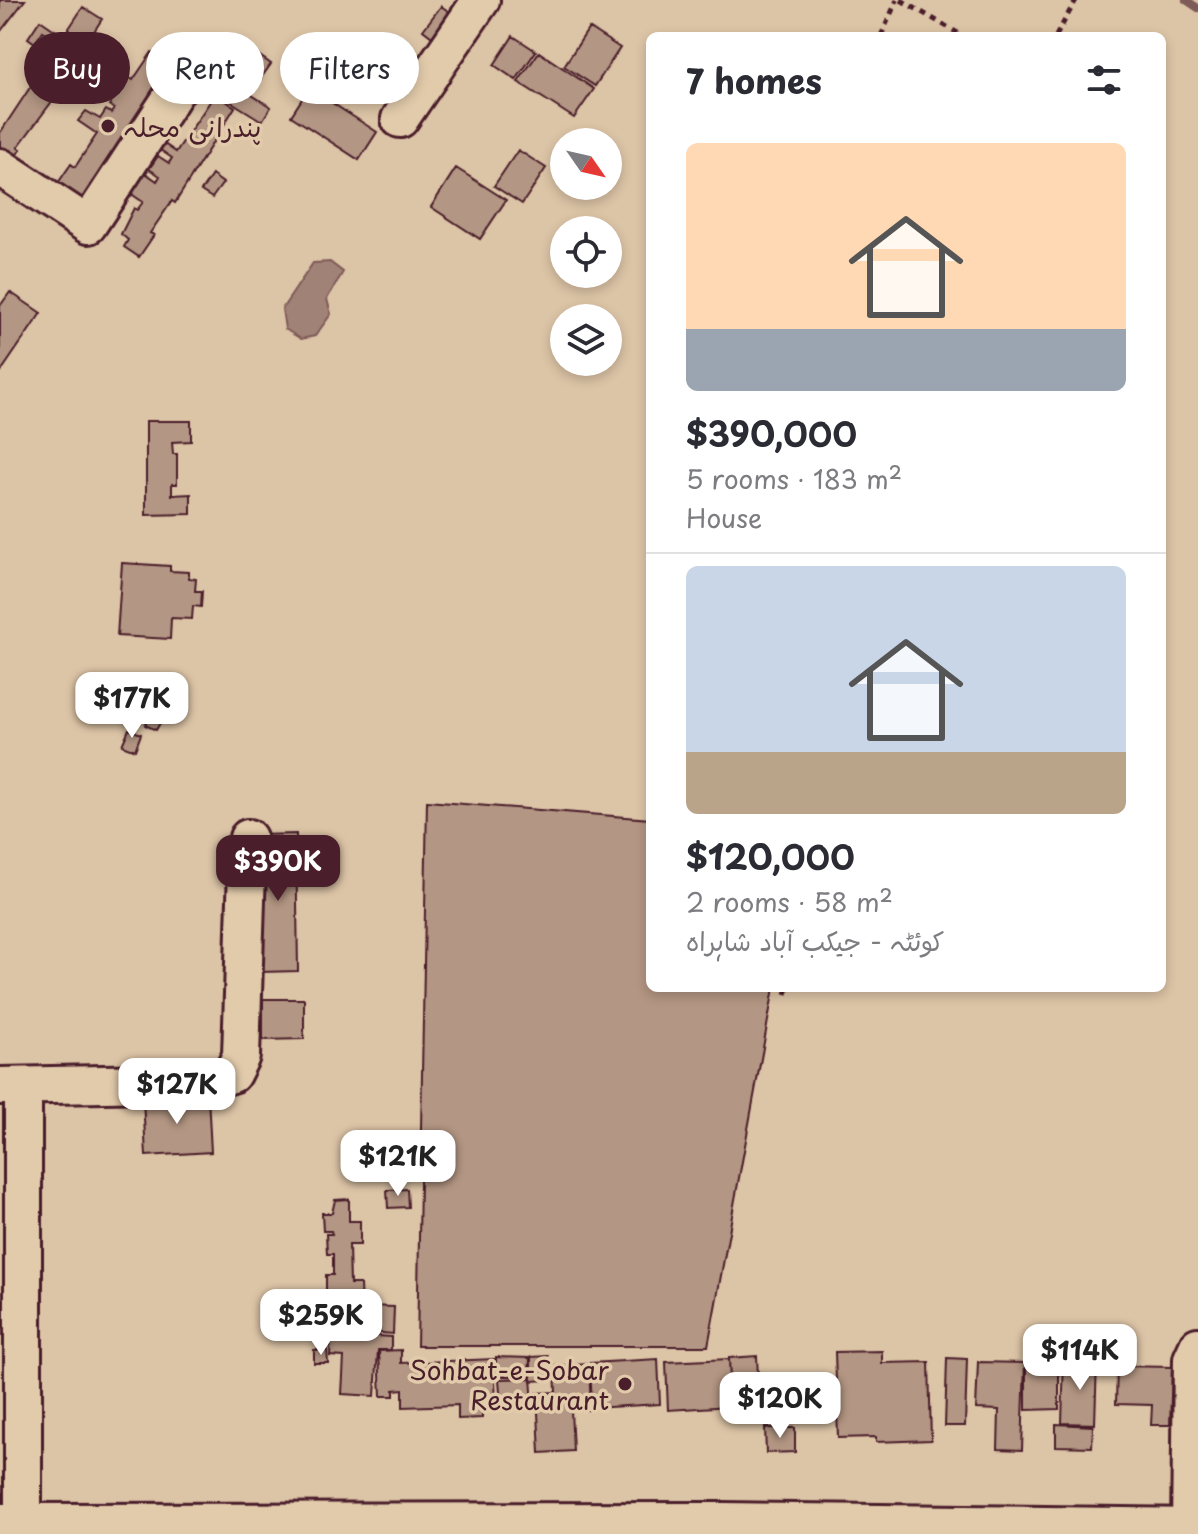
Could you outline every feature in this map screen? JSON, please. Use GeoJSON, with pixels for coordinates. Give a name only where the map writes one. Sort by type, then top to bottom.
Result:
{"type":"FeatureCollection","features":[{"type":"Feature","properties":{"kind":"highway"},"geometry":{"type":"LineString","coordinates":[[12,1526],[82,1530],[1194,1531]]}},
{"type":"Feature","properties":{"kind":"street"},"geometry":{"type":"LineString","coordinates":[[400,119],[468,5]]}},
{"type":"Feature","properties":{"kind":"street"},"geometry":{"type":"LineString","coordinates":[[0,167],[88,225],[167,104]]}},
{"type":"Feature","properties":{"kind":"street"},"geometry":{"type":"LineString","coordinates":[[12,1526],[12,1086],[206,1082],[232,1074],[241,1056],[248,838]]}},
{"type":"Feature","properties":{"kind":"street"},"geometry":{"type":"LineString","coordinates":[[1194,1531],[1192,1359],[1198,1346]]}},
{"type":"Feature","properties":{"kind":"path"},"geometry":{"type":"LineString","coordinates":[[883,32],[899,0],[956,32]]}},
{"type":"Feature","properties":{"kind":"path"},"geometry":{"type":"LineString","coordinates":[[1058,32],[1076,0]]}},
{"type":"Feature","properties":{"kind":"shaded area"},"geometry":{"type":"Polygon","coordinates":[[[330,262],[343,272],[327,299],[331,314],[315,336],[301,339],[285,329],[282,309],[313,263],[330,262]]]}},
{"type":"Feature","properties":{"kind":"building"},"geometry":{"type":"Polygon","coordinates":[[[0,0],[25,0],[0,32],[0,0]]]}},
{"type":"Feature","properties":{"kind":"building"},"geometry":{"type":"Polygon","coordinates":[[[441,6],[454,15],[436,40],[423,30],[441,6]]]}},
{"type":"Feature","properties":{"kind":"building"},"geometry":{"type":"Polygon","coordinates":[[[83,7],[102,19],[94,32],[67,32],[83,7]]]}},
{"type":"Feature","properties":{"kind":"building"},"geometry":{"type":"Polygon","coordinates":[[[40,20],[58,32],[43,31],[32,32],[40,20]]]}},
{"type":"Feature","properties":{"kind":"building"},"geometry":{"type":"Polygon","coordinates":[[[589,28],[620,48],[595,86],[564,66],[589,28]]]}},
{"type":"Feature","properties":{"kind":"building"},"geometry":{"type":"Polygon","coordinates":[[[513,36],[536,51],[516,80],[494,65],[513,36]]]}},
{"type":"Feature","properties":{"kind":"building"},"geometry":{"type":"Polygon","coordinates":[[[539,52],[594,89],[574,118],[518,82],[539,52]]]}},
{"type":"Feature","properties":{"kind":"building"},"geometry":{"type":"Polygon","coordinates":[[[264,59],[271,64],[264,74],[264,59]]]}},
{"type":"Feature","properties":{"kind":"building","name":"پندرانی محلہ"},"geometry":{"type":"Polygon","coordinates":[[[146,61],[148,104],[145,109],[142,107],[108,165],[105,163],[81,206],[54,189],[71,164],[75,167],[97,134],[78,121],[86,111],[100,119],[106,110],[111,113],[114,109],[110,104],[130,104],[130,78],[133,80],[146,61]]]}},
{"type":"Feature","properties":{"kind":"building"},"geometry":{"type":"Polygon","coordinates":[[[24,97],[24,104],[50,104],[18,147],[21,149],[12,161],[0,153],[0,133],[24,97]]]}},
{"type":"Feature","properties":{"kind":"building"},"geometry":{"type":"Polygon","coordinates":[[[264,103],[271,107],[262,121],[235,104],[264,103]]]}},
{"type":"Feature","properties":{"kind":"building"},"geometry":{"type":"Polygon","coordinates":[[[208,104],[230,104],[235,107],[175,203],[172,201],[150,233],[154,235],[139,257],[124,247],[128,240],[121,234],[134,208],[137,210],[143,202],[127,191],[141,170],[157,181],[160,176],[149,169],[158,156],[169,163],[172,158],[150,143],[154,137],[176,152],[208,104]]]}},
{"type":"Feature","properties":{"kind":"building"},"geometry":{"type":"Polygon","coordinates":[[[299,104],[334,104],[377,132],[359,160],[291,116],[299,104]]]}},
{"type":"Feature","properties":{"kind":"building"},"geometry":{"type":"Polygon","coordinates":[[[518,150],[546,168],[522,204],[494,186],[518,150]]]}},
{"type":"Feature","properties":{"kind":"building"},"geometry":{"type":"Polygon","coordinates":[[[456,168],[506,200],[480,239],[431,207],[456,168]]]}},
{"type":"Feature","properties":{"kind":"building"},"geometry":{"type":"Polygon","coordinates":[[[212,175],[223,183],[212,198],[201,191],[212,175]]]}},
{"type":"Feature","properties":{"kind":"building"},"geometry":{"type":"Polygon","coordinates":[[[10,292],[41,313],[0,373],[0,306],[10,292]]]}},
{"type":"Feature","properties":{"kind":"building"},"geometry":{"type":"Polygon","coordinates":[[[146,421],[191,421],[191,441],[172,442],[173,454],[177,454],[177,484],[172,484],[172,495],[191,494],[191,514],[146,515],[146,421]]]}},
{"type":"Feature","properties":{"kind":"building"},"geometry":{"type":"Polygon","coordinates":[[[122,563],[170,566],[170,571],[189,572],[189,578],[196,579],[195,591],[202,591],[201,607],[193,606],[192,619],[171,618],[170,639],[117,636],[122,563]]]}},
{"type":"Feature","properties":{"kind":"building"},"geometry":{"type":"Polygon","coordinates":[[[151,712],[163,718],[156,730],[145,725],[151,712]]]}},
{"type":"Feature","properties":{"kind":"building"},"geometry":{"type":"Polygon","coordinates":[[[129,729],[141,734],[135,750],[122,745],[129,729]]]}},
{"type":"Feature","properties":{"kind":"building"},"geometry":{"type":"Polygon","coordinates":[[[427,801],[646,819],[646,992],[773,992],[708,1346],[417,1346],[427,801]]]}},
{"type":"Feature","properties":{"kind":"building"},"geometry":{"type":"Polygon","coordinates":[[[296,834],[298,971],[261,972],[259,835],[296,834]]]}},
{"type":"Feature","properties":{"kind":"building"},"geometry":{"type":"Polygon","coordinates":[[[263,999],[304,999],[304,1039],[263,1040],[263,999]]]}},
{"type":"Feature","properties":{"kind":"building"},"geometry":{"type":"Polygon","coordinates":[[[208,1095],[211,1152],[146,1156],[143,1099],[208,1095]]]}},
{"type":"Feature","properties":{"kind":"building"},"geometry":{"type":"Polygon","coordinates":[[[407,1189],[408,1207],[388,1208],[387,1190],[407,1189]]]}},
{"type":"Feature","properties":{"kind":"building"},"geometry":{"type":"Polygon","coordinates":[[[349,1199],[349,1221],[360,1221],[360,1245],[349,1245],[350,1284],[360,1284],[361,1309],[351,1309],[351,1328],[334,1328],[334,1316],[326,1316],[326,1275],[333,1275],[333,1254],[327,1254],[326,1234],[332,1234],[331,1231],[323,1231],[322,1213],[332,1213],[335,1200],[349,1199]]]}},
{"type":"Feature","properties":{"kind":"building"},"geometry":{"type":"Polygon","coordinates":[[[368,1306],[394,1307],[393,1334],[359,1331],[360,1310],[368,1310],[368,1306]]]}},
{"type":"Feature","properties":{"kind":"building"},"geometry":{"type":"Polygon","coordinates":[[[331,1333],[391,1337],[391,1350],[378,1350],[375,1396],[342,1394],[344,1357],[330,1356],[331,1333]]]}},
{"type":"Feature","properties":{"kind":"building"},"geometry":{"type":"Polygon","coordinates":[[[314,1350],[327,1350],[328,1363],[314,1363],[314,1350]]]}},
{"type":"Feature","properties":{"kind":"building"},"geometry":{"type":"Polygon","coordinates":[[[401,1350],[401,1363],[494,1359],[496,1403],[482,1404],[482,1418],[458,1419],[458,1405],[403,1407],[403,1389],[394,1390],[394,1396],[381,1396],[379,1351],[401,1350]]]}},
{"type":"Feature","properties":{"kind":"building"},"geometry":{"type":"Polygon","coordinates":[[[882,1351],[882,1363],[929,1362],[931,1440],[876,1442],[876,1437],[838,1438],[835,1352],[882,1351]]]}},
{"type":"Feature","properties":{"kind":"building"},"geometry":{"type":"Polygon","coordinates":[[[548,1356],[549,1380],[531,1381],[531,1357],[548,1356]]]}},
{"type":"Feature","properties":{"kind":"building"},"geometry":{"type":"Polygon","coordinates":[[[757,1356],[760,1420],[732,1422],[729,1358],[757,1356]]]}},
{"type":"Feature","properties":{"kind":"building"},"geometry":{"type":"Polygon","coordinates":[[[496,1357],[530,1358],[529,1376],[496,1376],[496,1357]]]}},
{"type":"Feature","properties":{"kind":"building"},"geometry":{"type":"Polygon","coordinates":[[[947,1358],[967,1359],[965,1426],[945,1426],[947,1358]]]}},
{"type":"Feature","properties":{"kind":"building","name":"Sohbat-e-Sobar Restaurant"},"geometry":{"type":"Polygon","coordinates":[[[658,1359],[660,1404],[592,1408],[590,1363],[658,1359]]]}},
{"type":"Feature","properties":{"kind":"building"},"geometry":{"type":"Polygon","coordinates":[[[729,1359],[731,1406],[668,1410],[666,1362],[729,1359]]]}},
{"type":"Feature","properties":{"kind":"building"},"geometry":{"type":"Polygon","coordinates":[[[1064,1359],[1097,1360],[1095,1424],[1062,1423],[1064,1359]]]}},
{"type":"Feature","properties":{"kind":"building"},"geometry":{"type":"Polygon","coordinates":[[[978,1362],[1025,1363],[1022,1450],[998,1449],[999,1410],[976,1409],[978,1362]]]}},
{"type":"Feature","properties":{"kind":"building"},"geometry":{"type":"Polygon","coordinates":[[[1059,1362],[1059,1409],[1026,1410],[1026,1363],[1059,1362]]]}},
{"type":"Feature","properties":{"kind":"building"},"geometry":{"type":"Polygon","coordinates":[[[589,1364],[591,1410],[571,1410],[573,1451],[540,1453],[537,1393],[556,1392],[555,1366],[589,1364]]]}},
{"type":"Feature","properties":{"kind":"building"},"geometry":{"type":"Polygon","coordinates":[[[1117,1366],[1172,1367],[1170,1425],[1151,1425],[1152,1405],[1116,1404],[1117,1366]]]}},
{"type":"Feature","properties":{"kind":"building"},"geometry":{"type":"Polygon","coordinates":[[[531,1378],[533,1404],[501,1406],[499,1379],[531,1378]]]}},
{"type":"Feature","properties":{"kind":"building"},"geometry":{"type":"Polygon","coordinates":[[[1056,1424],[1093,1426],[1092,1447],[1056,1446],[1056,1424]]]}},
{"type":"Feature","properties":{"kind":"building"},"geometry":{"type":"Polygon","coordinates":[[[765,1428],[795,1428],[795,1452],[766,1453],[765,1428]]]}},
{"type":"Feature","properties":{"kind":"waterway"},"geometry":{"type":"LineString","coordinates":[[1186,0],[1198,8]]}},
{"type":"Feature","properties":{"kind":"place","name":"پندرانی محلہ"},"geometry":{"type":"Point","coordinates":[108,126]}},
{"type":"Feature","properties":{"kind":"place","name":"Sohbat-e-Sobar Restaurant"},"geometry":{"type":"Point","coordinates":[625,1384]}}]}
